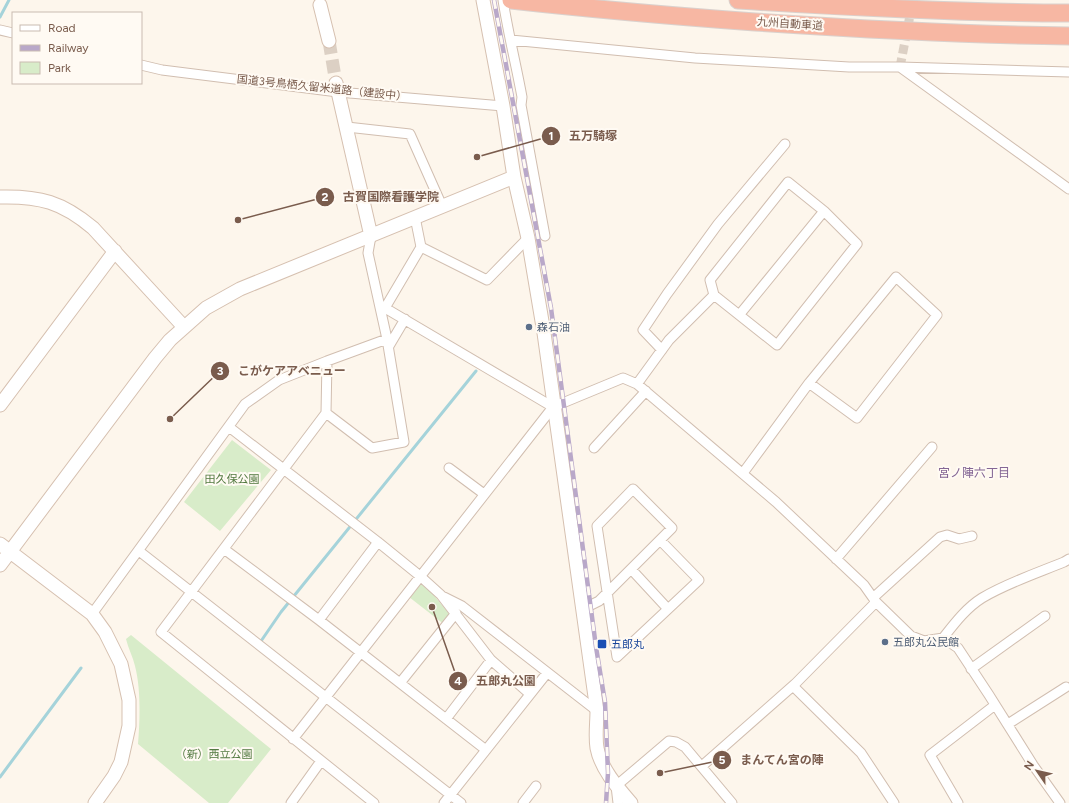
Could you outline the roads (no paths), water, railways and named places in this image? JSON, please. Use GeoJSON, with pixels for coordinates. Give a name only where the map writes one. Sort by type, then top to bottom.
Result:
{"type":"FeatureCollection","features":[{"type":"Feature","properties":{"kind":"highway","name":"九州自動車道"},"geometry":{"type":"LineString","coordinates":[[511,0],[623,12],[820,27],[988,36],[1069,36]]}},
{"type":"Feature","properties":{"kind":"highway","name":"九州自動車道"},"geometry":{"type":"LineString","coordinates":[[738,0],[824,6],[990,13],[1069,14]]}},
{"type":"Feature","properties":{"kind":"street"},"geometry":{"type":"LineString","coordinates":[[483,0],[503,106],[514,177],[528,238],[544,333],[553,407],[597,711],[597,748],[604,765],[616,786],[631,803]]}},
{"type":"Feature","properties":{"kind":"street"},"geometry":{"type":"LineString","coordinates":[[503,0],[522,97],[521,105],[530,162],[545,236]]}},
{"type":"Feature","properties":{"kind":"street"},"geometry":{"type":"LineString","coordinates":[[320,5],[329,41]]}},
{"type":"Feature","properties":{"kind":"street"},"geometry":{"type":"LineString","coordinates":[[0,30],[12,33]]}},
{"type":"Feature","properties":{"kind":"street"},"geometry":{"type":"LineString","coordinates":[[511,40],[695,58],[849,67],[1069,72]]}},
{"type":"Feature","properties":{"kind":"street","name":"国道3号鳥栖久留米道路（建設中）"},"geometry":{"type":"LineString","coordinates":[[142,65],[162,70],[337,87],[503,106]]}},
{"type":"Feature","properties":{"kind":"street"},"geometry":{"type":"LineString","coordinates":[[900,67],[1069,189]]}},
{"type":"Feature","properties":{"kind":"street"},"geometry":{"type":"LineString","coordinates":[[326,413],[372,448],[404,442],[382,306],[368,254],[371,236],[337,87]]}},
{"type":"Feature","properties":{"kind":"street"},"geometry":{"type":"LineString","coordinates":[[346,127],[410,134],[442,206]]}},
{"type":"Feature","properties":{"kind":"street"},"geometry":{"type":"LineString","coordinates":[[662,350],[643,330],[671,288],[718,224],[785,144]]}},
{"type":"Feature","properties":{"kind":"street"},"geometry":{"type":"LineString","coordinates":[[0,565],[5,548],[155,358],[170,340],[206,308],[240,290],[514,177]]}},
{"type":"Feature","properties":{"kind":"street"},"geometry":{"type":"LineString","coordinates":[[788,182],[824,211],[857,244],[777,345],[740,314],[714,295],[710,280],[788,182]]}},
{"type":"Feature","properties":{"kind":"street"},"geometry":{"type":"LineString","coordinates":[[0,197],[23,196],[44,200],[59,204],[79,215],[115,251],[184,327]]}},
{"type":"Feature","properties":{"kind":"street"},"geometry":{"type":"LineString","coordinates":[[740,314],[824,211]]}},
{"type":"Feature","properties":{"kind":"street"},"geometry":{"type":"LineString","coordinates":[[382,306],[421,247],[415,217]]}},
{"type":"Feature","properties":{"kind":"street"},"geometry":{"type":"LineString","coordinates":[[421,247],[487,280],[528,238]]}},
{"type":"Feature","properties":{"kind":"street"},"geometry":{"type":"LineString","coordinates":[[0,405],[115,251]]}},
{"type":"Feature","properties":{"kind":"street"},"geometry":{"type":"LineString","coordinates":[[743,473],[809,383],[896,277],[937,315],[857,418],[809,383]]}},
{"type":"Feature","properties":{"kind":"street"},"geometry":{"type":"LineString","coordinates":[[637,384],[669,340],[714,295]]}},
{"type":"Feature","properties":{"kind":"street"},"geometry":{"type":"LineString","coordinates":[[382,306],[553,407]]}},
{"type":"Feature","properties":{"kind":"street"},"geometry":{"type":"LineString","coordinates":[[92,614],[245,404],[280,380],[327,361],[388,342],[405,319]]}},
{"type":"Feature","properties":{"kind":"street"},"geometry":{"type":"LineString","coordinates":[[327,361],[326,413],[161,632],[370,802]]}},
{"type":"Feature","properties":{"kind":"street"},"geometry":{"type":"LineString","coordinates":[[293,739],[553,407],[623,378],[637,384],[646,391],[776,502],[864,585],[875,600],[911,636],[924,641],[943,638],[958,648],[1033,765],[1060,803]]}},
{"type":"Feature","properties":{"kind":"street"},"geometry":{"type":"LineString","coordinates":[[594,448],[646,391]]}},
{"type":"Feature","properties":{"kind":"street"},"geometry":{"type":"LineString","coordinates":[[229,427],[420,576],[441,595],[491,660],[530,694]]}},
{"type":"Feature","properties":{"kind":"street"},"geometry":{"type":"LineString","coordinates":[[836,559],[932,446]]}},
{"type":"Feature","properties":{"kind":"street"},"geometry":{"type":"LineString","coordinates":[[449,468],[484,494]]}},
{"type":"Feature","properties":{"kind":"street"},"geometry":{"type":"LineString","coordinates":[[582,604],[591,604],[598,601],[607,593],[631,569],[660,540],[672,528],[633,489],[597,526],[607,593],[617,657],[699,580],[660,540]]}},
{"type":"Feature","properties":{"kind":"street"},"geometry":{"type":"LineString","coordinates":[[702,766],[793,686],[875,600],[940,537],[947,535],[959,539],[972,536]]}},
{"type":"Feature","properties":{"kind":"street"},"geometry":{"type":"LineString","coordinates":[[318,620],[378,542]]}},
{"type":"Feature","properties":{"kind":"street"},"geometry":{"type":"LineString","coordinates":[[5,548],[92,614],[105,632],[121,664],[129,700],[129,726],[121,762],[114,776],[95,803]]}},
{"type":"Feature","properties":{"kind":"street"},"geometry":{"type":"LineString","coordinates":[[224,549],[486,750]]}},
{"type":"Feature","properties":{"kind":"street"},"geometry":{"type":"LineString","coordinates":[[139,551],[461,803]]}},
{"type":"Feature","properties":{"kind":"street"},"geometry":{"type":"LineString","coordinates":[[943,638],[957,619],[981,599],[1027,576],[1069,559]]}},
{"type":"Feature","properties":{"kind":"street"},"geometry":{"type":"LineString","coordinates":[[631,569],[668,609]]}},
{"type":"Feature","properties":{"kind":"street"},"geometry":{"type":"LineString","coordinates":[[441,595],[462,606],[597,711]]}},
{"type":"Feature","properties":{"kind":"street"},"geometry":{"type":"LineString","coordinates":[[400,683],[456,613]]}},
{"type":"Feature","properties":{"kind":"street"},"geometry":{"type":"LineString","coordinates":[[972,669],[1045,616]]}},
{"type":"Feature","properties":{"kind":"street"},"geometry":{"type":"LineString","coordinates":[[446,719],[491,660]]}},
{"type":"Feature","properties":{"kind":"street"},"geometry":{"type":"LineString","coordinates":[[444,803],[548,673]]}},
{"type":"Feature","properties":{"kind":"street"},"geometry":{"type":"LineString","coordinates":[[793,686],[860,753],[894,803]]}},
{"type":"Feature","properties":{"kind":"street"},"geometry":{"type":"LineString","coordinates":[[1008,724],[1066,687]]}},
{"type":"Feature","properties":{"kind":"street"},"geometry":{"type":"LineString","coordinates":[[958,803],[930,755],[995,705]]}},
{"type":"Feature","properties":{"kind":"street"},"geometry":{"type":"LineString","coordinates":[[616,786],[669,741],[676,742],[686,747],[732,803]]}},
{"type":"Feature","properties":{"kind":"street"},"geometry":{"type":"LineString","coordinates":[[291,803],[321,761]]}},
{"type":"Feature","properties":{"kind":"street"},"geometry":{"type":"LineString","coordinates":[[523,803],[536,786]]}},
{"type":"Feature","properties":{"kind":"street"},"geometry":{"type":"LineString","coordinates":[[616,786],[618,803]]}},
{"type":"Feature","properties":{"kind":"waterway"},"geometry":{"type":"LineString","coordinates":[[0,17],[9,0]]}},
{"type":"Feature","properties":{"kind":"waterway"},"geometry":{"type":"LineString","coordinates":[[259,644],[281,612],[476,371]]}},
{"type":"Feature","properties":{"kind":"waterway"},"geometry":{"type":"LineString","coordinates":[[0,777],[81,668]]}},
{"type":"Feature","properties":{"kind":"tunnel"},"geometry":{"type":"LineString","coordinates":[[900,67],[913,0]]}},
{"type":"Feature","properties":{"kind":"tunnel"},"geometry":{"type":"LineString","coordinates":[[329,41],[336,83]]}},
{"type":"Feature","properties":{"kind":"railway"},"geometry":{"type":"LineString","coordinates":[[494,0],[551,308],[596,647],[605,702],[608,773],[606,803]]}},
{"type":"Feature","properties":{"kind":"place","name":"五万騎塚"},"geometry":{"type":"Point","coordinates":[477,157]}},
{"type":"Feature","properties":{"kind":"place","name":"古賀国際看護学院"},"geometry":{"type":"Point","coordinates":[238,220]}},
{"type":"Feature","properties":{"kind":"place","name":"森石油"},"geometry":{"type":"Point","coordinates":[529,327]}},
{"type":"Feature","properties":{"kind":"place","name":"こがケアアベニュー"},"geometry":{"type":"Point","coordinates":[170,419]}},
{"type":"Feature","properties":{"kind":"place","name":"五郎丸公園"},"geometry":{"type":"Point","coordinates":[432,607]}},
{"type":"Feature","properties":{"kind":"place","name":"五郎丸公民館"},"geometry":{"type":"Point","coordinates":[885,642]}},
{"type":"Feature","properties":{"kind":"place","name":"五郎丸"},"geometry":{"type":"Point","coordinates":[602,644]}},
{"type":"Feature","properties":{"kind":"place","name":"まんてん宮の陣"},"geometry":{"type":"Point","coordinates":[660,773]}},
{"type":"Feature","properties":{"kind":"district","name":"宮ノ陣六丁目"},"geometry":{"type":"Point","coordinates":[974,473]}},
{"type":"Feature","properties":{"kind":"park label","name":"田久保公園"},"geometry":{"type":"Point","coordinates":[232,479]}},
{"type":"Feature","properties":{"kind":"park label","name":"（新）西立公園"},"geometry":{"type":"Point","coordinates":[214,754]}}]}
